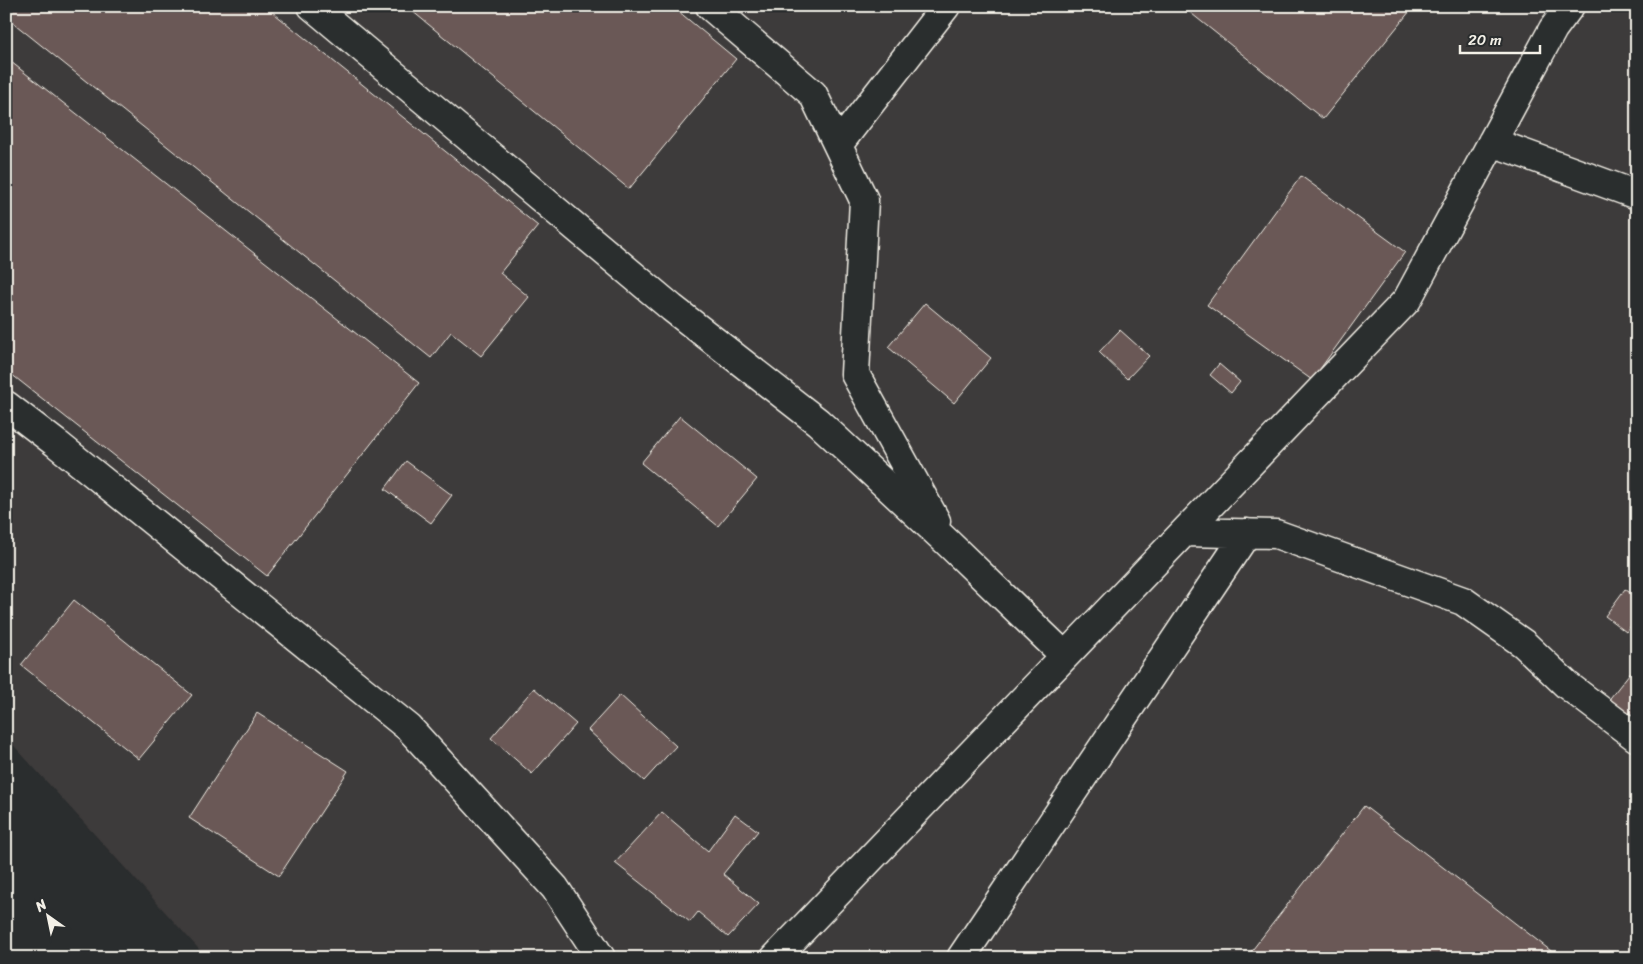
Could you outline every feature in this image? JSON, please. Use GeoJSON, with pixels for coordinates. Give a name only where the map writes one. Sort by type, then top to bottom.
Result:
{"type":"FeatureCollection","features":[{"type":"Feature","properties":{"kind":"street"},"geometry":{"type":"LineString","coordinates":[[312,6],[672,308],[818,422],[947,542],[1065,656]]}},
{"type":"Feature","properties":{"kind":"street"},"geometry":{"type":"LineString","coordinates":[[710,6],[813,94],[864,200],[855,374],[947,542]]}},
{"type":"Feature","properties":{"kind":"street"},"geometry":{"type":"LineString","coordinates":[[838,145],[946,6]]}},
{"type":"Feature","properties":{"kind":"street"},"geometry":{"type":"LineString","coordinates":[[775,958],[1407,300],[1553,29],[1570,6]]}},
{"type":"Feature","properties":{"kind":"street"},"geometry":{"type":"LineString","coordinates":[[1492,142],[1637,194]]}},
{"type":"Feature","properties":{"kind":"street"},"geometry":{"type":"LineString","coordinates":[[6,405],[409,728],[555,888],[601,958]]}},
{"type":"Feature","properties":{"kind":"street"},"geometry":{"type":"LineString","coordinates":[[1185,532],[1276,534],[1463,601],[1524,644],[1566,685],[1637,738]]}},
{"type":"Feature","properties":{"kind":"street"},"geometry":{"type":"LineString","coordinates":[[961,958],[1247,533]]}},
{"type":"Feature","properties":{"kind":"shaded area"},"geometry":{"type":"Polygon","coordinates":[[[6,6],[1637,6],[1637,958],[207,958],[6,737],[6,6]]]}},
{"type":"Feature","properties":{"kind":"building"},"geometry":{"type":"Polygon","coordinates":[[[6,6],[265,6],[538,226],[500,273],[529,297],[481,356],[451,332],[431,358],[6,17],[6,6]]]}},
{"type":"Feature","properties":{"kind":"building"},"geometry":{"type":"Polygon","coordinates":[[[406,6],[672,6],[736,59],[629,189],[406,6]]]}},
{"type":"Feature","properties":{"kind":"building"},"geometry":{"type":"Polygon","coordinates":[[[1182,6],[1414,6],[1323,119],[1182,6]]]}},
{"type":"Feature","properties":{"kind":"building"},"geometry":{"type":"Polygon","coordinates":[[[6,58],[419,383],[267,576],[6,370],[6,58]]]}},
{"type":"Feature","properties":{"kind":"building"},"geometry":{"type":"Polygon","coordinates":[[[1301,176],[1405,252],[1312,380],[1207,305],[1301,176]]]}},
{"type":"Feature","properties":{"kind":"building"},"geometry":{"type":"Polygon","coordinates":[[[925,303],[991,358],[954,403],[888,347],[925,303]]]}},
{"type":"Feature","properties":{"kind":"building"},"geometry":{"type":"Polygon","coordinates":[[[1120,330],[1149,356],[1127,379],[1099,352],[1120,330]]]}},
{"type":"Feature","properties":{"kind":"building"},"geometry":{"type":"Polygon","coordinates":[[[1219,364],[1240,382],[1231,393],[1210,375],[1219,364]]]}},
{"type":"Feature","properties":{"kind":"building"},"geometry":{"type":"Polygon","coordinates":[[[680,416],[757,479],[718,526],[641,463],[680,416]]]}},
{"type":"Feature","properties":{"kind":"building"},"geometry":{"type":"Polygon","coordinates":[[[406,461],[452,495],[431,523],[385,489],[406,461]]]}},
{"type":"Feature","properties":{"kind":"building"},"geometry":{"type":"Polygon","coordinates":[[[1625,589],[1637,598],[1637,618],[1626,632],[1605,616],[1625,589]]]}},
{"type":"Feature","properties":{"kind":"building"},"geometry":{"type":"Polygon","coordinates":[[[74,600],[192,695],[139,759],[21,665],[74,600]]]}},
{"type":"Feature","properties":{"kind":"building"},"geometry":{"type":"Polygon","coordinates":[[[1637,664],[1637,726],[1607,702],[1637,664]]]}},
{"type":"Feature","properties":{"kind":"building"},"geometry":{"type":"Polygon","coordinates":[[[534,688],[576,724],[532,774],[491,738],[534,688]]]}},
{"type":"Feature","properties":{"kind":"building"},"geometry":{"type":"Polygon","coordinates":[[[620,695],[676,746],[644,781],[588,730],[620,695]]]}},
{"type":"Feature","properties":{"kind":"building"},"geometry":{"type":"Polygon","coordinates":[[[257,713],[348,771],[279,876],[189,818],[257,713]]]}},
{"type":"Feature","properties":{"kind":"building"},"geometry":{"type":"Polygon","coordinates":[[[1364,806],[1560,958],[1246,958],[1364,806]]]}},
{"type":"Feature","properties":{"kind":"building"},"geometry":{"type":"Polygon","coordinates":[[[662,812],[708,851],[735,814],[758,831],[723,874],[759,904],[728,937],[698,912],[690,922],[615,863],[662,812]]]}}]}
